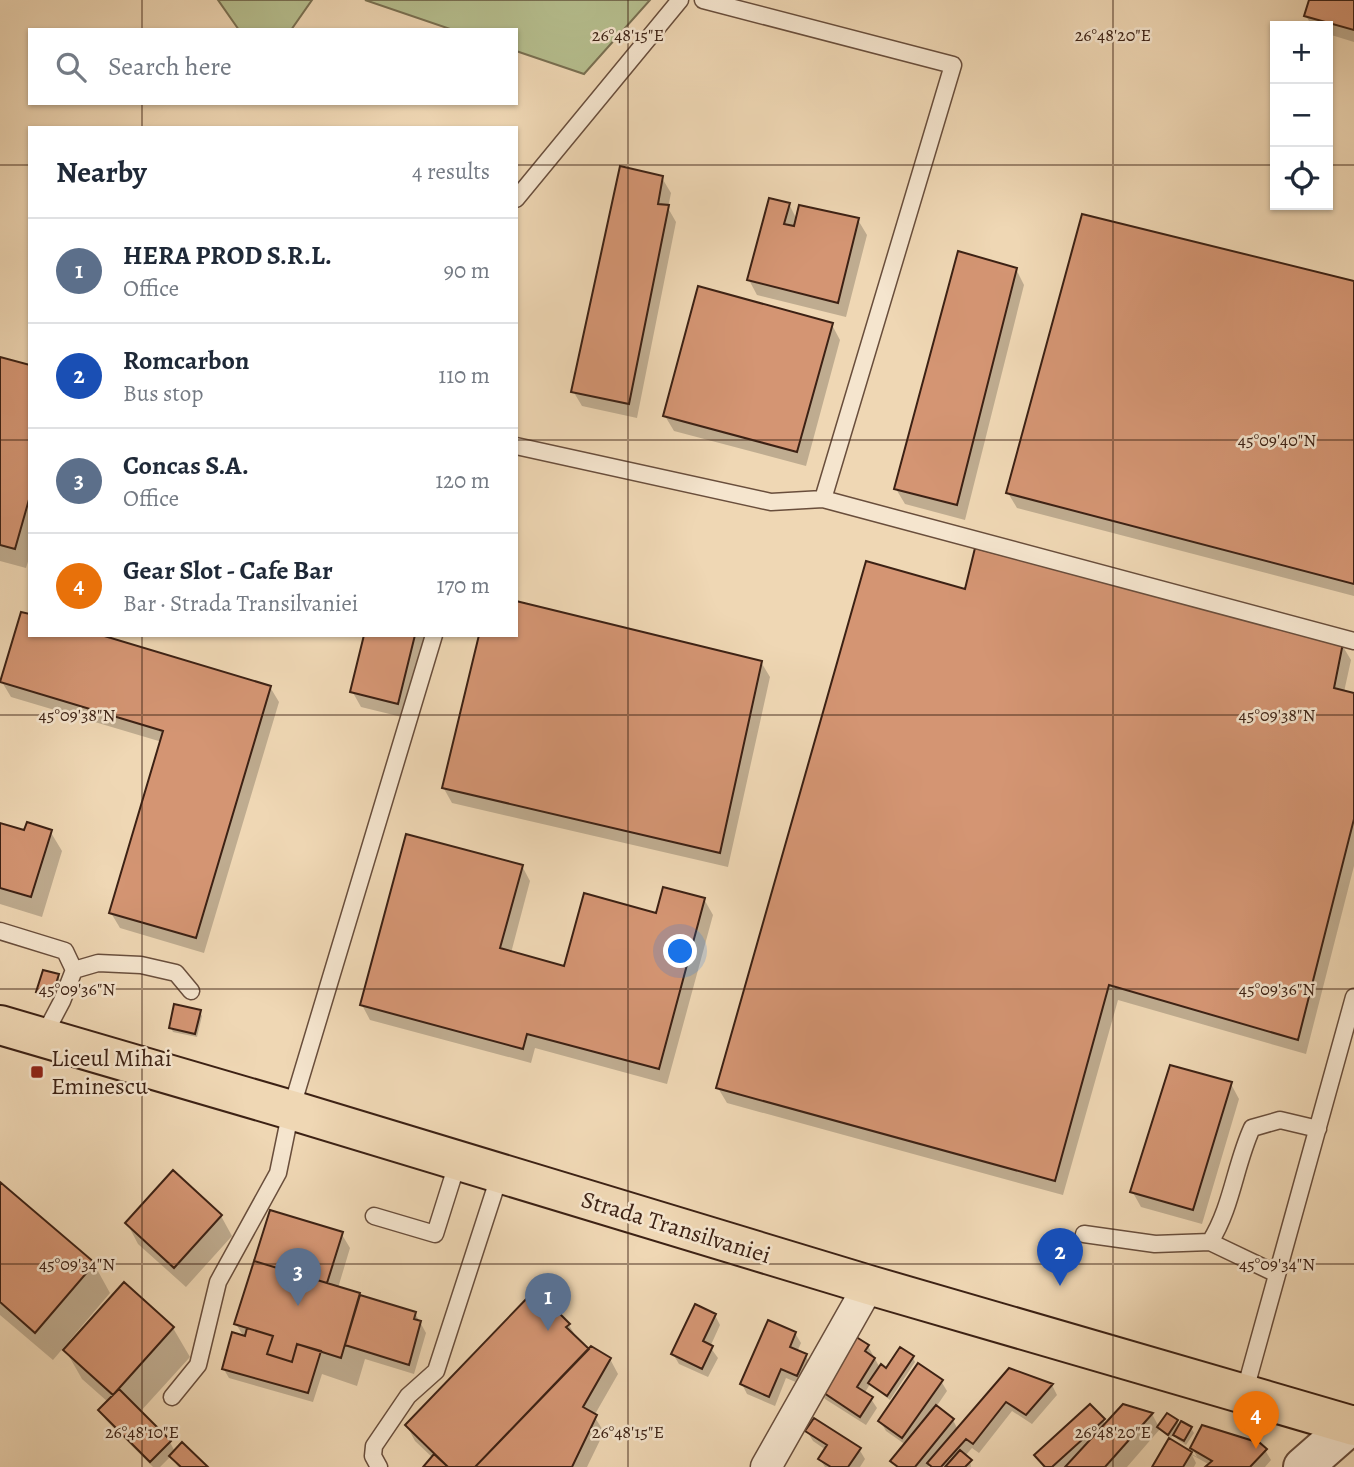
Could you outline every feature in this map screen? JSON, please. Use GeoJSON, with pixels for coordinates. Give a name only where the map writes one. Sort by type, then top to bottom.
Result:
{"type":"FeatureCollection","features":[{"type":"Feature","properties":{"kind":"main road","name":"Strada Transilvaniei"},"geometry":{"type":"LineString","coordinates":[[0,1025],[869,1285],[1353,1425]]}},
{"type":"Feature","properties":{"kind":"street"},"geometry":{"type":"LineString","coordinates":[[766,1467],[869,1285]]}},
{"type":"Feature","properties":{"kind":"street"},"geometry":{"type":"LineString","coordinates":[[1303,1467],[1353,1425]]}},
{"type":"Feature","properties":{"kind":"lane"},"geometry":{"type":"LineString","coordinates":[[518,197],[680,0]]}},
{"type":"Feature","properties":{"kind":"lane"},"geometry":{"type":"LineString","coordinates":[[703,0],[953,65],[823,499]]}},
{"type":"Feature","properties":{"kind":"lane"},"geometry":{"type":"LineString","coordinates":[[518,446],[771,502],[823,499],[1354,641]]}},
{"type":"Feature","properties":{"kind":"lane"},"geometry":{"type":"LineString","coordinates":[[172,1397],[198,1365],[218,1282],[278,1173],[291,1110],[433,637]]}},
{"type":"Feature","properties":{"kind":"lane"},"geometry":{"type":"LineString","coordinates":[[0,931],[98,963],[141,965],[176,973],[191,991]]}},
{"type":"Feature","properties":{"kind":"lane"},"geometry":{"type":"LineString","coordinates":[[43,1037],[62,1001],[74,970],[65,951]]}},
{"type":"Feature","properties":{"kind":"lane"},"geometry":{"type":"LineString","coordinates":[[74,970],[98,963]]}},
{"type":"Feature","properties":{"kind":"lane"},"geometry":{"type":"LineString","coordinates":[[1244,1394],[1354,997]]}},
{"type":"Feature","properties":{"kind":"lane"},"geometry":{"type":"LineString","coordinates":[[1210,1242],[1223,1221],[1252,1128],[1280,1120],[1318,1129]]}},
{"type":"Feature","properties":{"kind":"lane"},"geometry":{"type":"LineString","coordinates":[[374,1216],[435,1234],[458,1161]]}},
{"type":"Feature","properties":{"kind":"lane"},"geometry":{"type":"LineString","coordinates":[[379,1467],[373,1456],[374,1446],[408,1396],[436,1371],[500,1174]]}},
{"type":"Feature","properties":{"kind":"lane"},"geometry":{"type":"LineString","coordinates":[[1084,1234],[1155,1244],[1210,1242],[1277,1274]]}},
{"type":"Feature","properties":{"kind":"green space"},"geometry":{"type":"Polygon","coordinates":[[[218,0],[312,0],[292,28],[238,28],[218,0]]]}},
{"type":"Feature","properties":{"kind":"green space"},"geometry":{"type":"Polygon","coordinates":[[[365,0],[650,0],[584,74],[518,52],[518,28],[447,28],[365,0]]]}},
{"type":"Feature","properties":{"kind":"building"},"geometry":{"type":"Polygon","coordinates":[[[1309,0],[1354,0],[1354,30],[1333,24],[1333,21],[1304,16],[1309,0]]]}},
{"type":"Feature","properties":{"kind":"building"},"geometry":{"type":"Polygon","coordinates":[[[620,166],[663,176],[658,204],[669,205],[629,404],[571,392],[620,166]]]}},
{"type":"Feature","properties":{"kind":"building"},"geometry":{"type":"Polygon","coordinates":[[[769,198],[790,203],[784,224],[794,226],[799,205],[859,218],[838,303],[747,280],[769,198]]]}},
{"type":"Feature","properties":{"kind":"building"},"geometry":{"type":"Polygon","coordinates":[[[1082,214],[1354,281],[1354,584],[1006,493],[1082,214]]]}},
{"type":"Feature","properties":{"kind":"building"},"geometry":{"type":"Polygon","coordinates":[[[958,251],[1017,268],[957,505],[894,489],[958,251]]]}},
{"type":"Feature","properties":{"kind":"building"},"geometry":{"type":"Polygon","coordinates":[[[698,286],[833,323],[797,452],[663,416],[698,286]]]}},
{"type":"Feature","properties":{"kind":"building"},"geometry":{"type":"Polygon","coordinates":[[[0,357],[28,364],[28,503],[15,549],[0,545],[0,357]]]}},
{"type":"Feature","properties":{"kind":"building"},"geometry":{"type":"Polygon","coordinates":[[[975,548],[1343,643],[1334,688],[1354,693],[1354,819],[1298,1040],[1109,985],[1055,1181],[716,1088],[866,561],[965,589],[975,548]]]}},
{"type":"Feature","properties":{"kind":"building"},"geometry":{"type":"Polygon","coordinates":[[[518,601],[762,661],[720,853],[442,788],[479,637],[518,637],[518,601]]]}},
{"type":"Feature","properties":{"kind":"building"},"geometry":{"type":"Polygon","coordinates":[[[21,612],[28,614],[28,637],[108,637],[271,686],[196,938],[109,913],[163,731],[0,682],[21,612]]]}},
{"type":"Feature","properties":{"kind":"building"},"geometry":{"type":"Polygon","coordinates":[[[364,637],[415,637],[398,704],[350,692],[364,637]]]}},
{"type":"Feature","properties":{"kind":"building"},"geometry":{"type":"Polygon","coordinates":[[[27,822],[52,830],[31,897],[0,888],[0,823],[24,830],[27,822]]]}},
{"type":"Feature","properties":{"kind":"building"},"geometry":{"type":"Polygon","coordinates":[[[406,834],[523,865],[500,948],[564,966],[584,893],[656,913],[663,887],[705,898],[659,1069],[527,1034],[523,1049],[360,1005],[406,834]]]}},
{"type":"Feature","properties":{"kind":"building"},"geometry":{"type":"Polygon","coordinates":[[[43,970],[59,974],[52,997],[36,992],[43,970]]]}},
{"type":"Feature","properties":{"kind":"building"},"geometry":{"type":"Polygon","coordinates":[[[174,1004],[201,1010],[195,1034],[169,1028],[174,1004]]]}},
{"type":"Feature","properties":{"kind":"building"},"geometry":{"type":"Polygon","coordinates":[[[1170,1065],[1232,1082],[1193,1210],[1130,1192],[1170,1065]]]}},
{"type":"Feature","properties":{"kind":"building"},"geometry":{"type":"Polygon","coordinates":[[[173,1170],[222,1215],[174,1268],[125,1223],[173,1170]]]}},
{"type":"Feature","properties":{"kind":"building"},"geometry":{"type":"Polygon","coordinates":[[[0,1182],[95,1263],[35,1333],[0,1302],[0,1182]]]}},
{"type":"Feature","properties":{"kind":"building"},"geometry":{"type":"Polygon","coordinates":[[[270,1210],[343,1232],[327,1283],[254,1261],[270,1210]]]}},
{"type":"Feature","properties":{"kind":"building"},"geometry":{"type":"Polygon","coordinates":[[[254,1261],[360,1293],[341,1358],[297,1344],[292,1362],[267,1354],[273,1336],[234,1324],[254,1261]]]}},
{"type":"Feature","properties":{"kind":"building"},"geometry":{"type":"Polygon","coordinates":[[[124,1282],[174,1327],[113,1395],[63,1350],[124,1282]]]}},
{"type":"Feature","properties":{"kind":"building"},"geometry":{"type":"Polygon","coordinates":[[[531,1294],[548,1311],[552,1306],[570,1324],[566,1327],[589,1349],[475,1467],[448,1467],[405,1425],[531,1294]]]}},
{"type":"Feature","properties":{"kind":"building"},"geometry":{"type":"Polygon","coordinates":[[[360,1295],[416,1312],[414,1319],[421,1321],[409,1365],[345,1345],[360,1295]]]}},
{"type":"Feature","properties":{"kind":"building"},"geometry":{"type":"Polygon","coordinates":[[[695,1304],[716,1314],[703,1341],[713,1346],[702,1369],[671,1354],[695,1304]]]}},
{"type":"Feature","properties":{"kind":"building"},"geometry":{"type":"Polygon","coordinates":[[[768,1320],[796,1332],[790,1347],[807,1354],[797,1376],[781,1369],[769,1397],[740,1384],[768,1320]]]}},
{"type":"Feature","properties":{"kind":"building"},"geometry":{"type":"Polygon","coordinates":[[[247,1328],[273,1336],[267,1354],[292,1362],[297,1344],[321,1351],[308,1393],[222,1369],[232,1332],[245,1336],[247,1328]]]}},
{"type":"Feature","properties":{"kind":"building"},"geometry":{"type":"Polygon","coordinates":[[[853,1335],[869,1345],[865,1351],[875,1358],[857,1387],[873,1397],[860,1417],[818,1389],[853,1335]]]}},
{"type":"Feature","properties":{"kind":"building"},"geometry":{"type":"Polygon","coordinates":[[[591,1346],[611,1358],[583,1407],[597,1415],[572,1467],[475,1467],[591,1346]]]}},
{"type":"Feature","properties":{"kind":"building"},"geometry":{"type":"Polygon","coordinates":[[[900,1347],[914,1356],[887,1396],[868,1383],[881,1364],[886,1368],[900,1347]]]}},
{"type":"Feature","properties":{"kind":"building"},"geometry":{"type":"Polygon","coordinates":[[[918,1363],[943,1380],[902,1438],[878,1421],[918,1363]]]}},
{"type":"Feature","properties":{"kind":"building"},"geometry":{"type":"Polygon","coordinates":[[[1009,1368],[1053,1384],[1026,1415],[1006,1402],[973,1444],[966,1439],[941,1467],[932,1467],[927,1463],[1009,1368]]]}},
{"type":"Feature","properties":{"kind":"building"},"geometry":{"type":"Polygon","coordinates":[[[119,1389],[171,1441],[150,1462],[98,1410],[119,1389]]]}},
{"type":"Feature","properties":{"kind":"building"},"geometry":{"type":"Polygon","coordinates":[[[1090,1404],[1105,1419],[1052,1467],[1045,1467],[1034,1455],[1090,1404]]]}},
{"type":"Feature","properties":{"kind":"building"},"geometry":{"type":"Polygon","coordinates":[[[1123,1404],[1153,1413],[1105,1467],[1065,1467],[1123,1404]]]}},
{"type":"Feature","properties":{"kind":"building"},"geometry":{"type":"Polygon","coordinates":[[[936,1405],[954,1419],[915,1467],[898,1467],[890,1461],[936,1405]]]}},
{"type":"Feature","properties":{"kind":"building"},"geometry":{"type":"Polygon","coordinates":[[[1167,1413],[1178,1420],[1168,1435],[1157,1427],[1167,1413]]]}},
{"type":"Feature","properties":{"kind":"building"},"geometry":{"type":"Polygon","coordinates":[[[814,1418],[861,1448],[848,1467],[831,1467],[818,1459],[827,1445],[805,1431],[814,1418]]]}},
{"type":"Feature","properties":{"kind":"building"},"geometry":{"type":"Polygon","coordinates":[[[1181,1421],[1192,1427],[1184,1441],[1173,1435],[1181,1421]]]}},
{"type":"Feature","properties":{"kind":"building"},"geometry":{"type":"Polygon","coordinates":[[[1202,1425],[1260,1443],[1267,1449],[1250,1467],[1205,1467],[1212,1461],[1190,1448],[1202,1425]]]}},
{"type":"Feature","properties":{"kind":"building"},"geometry":{"type":"Polygon","coordinates":[[[1169,1438],[1192,1452],[1183,1467],[1152,1467],[1169,1438]]]}},
{"type":"Feature","properties":{"kind":"building"},"geometry":{"type":"Polygon","coordinates":[[[182,1442],[208,1467],[181,1467],[169,1456],[182,1442]]]}},
{"type":"Feature","properties":{"kind":"building"},"geometry":{"type":"Polygon","coordinates":[[[960,1450],[972,1460],[965,1467],[945,1467],[960,1450]]]}},
{"type":"Feature","properties":{"kind":"building"},"geometry":{"type":"Polygon","coordinates":[[[434,1454],[448,1467],[423,1467],[434,1454]]]}},
{"type":"Feature","properties":{"kind":"place","name":"Liceul Mihai Eminescu"},"geometry":{"type":"Point","coordinates":[37,1072]}},
{"type":"Feature","properties":{"kind":"place","name":"Romcarbon"},"geometry":{"type":"Point","coordinates":[1060,1286]}},
{"type":"Feature","properties":{"kind":"place","name":"Concas S.A."},"geometry":{"type":"Point","coordinates":[298,1306]}},
{"type":"Feature","properties":{"kind":"place","name":"HERA PROD S.R.L."},"geometry":{"type":"Point","coordinates":[548,1331]}},
{"type":"Feature","properties":{"kind":"place","name":"Gear Slot - Cafe Bar"},"geometry":{"type":"Point","coordinates":[1256,1449]}}]}
